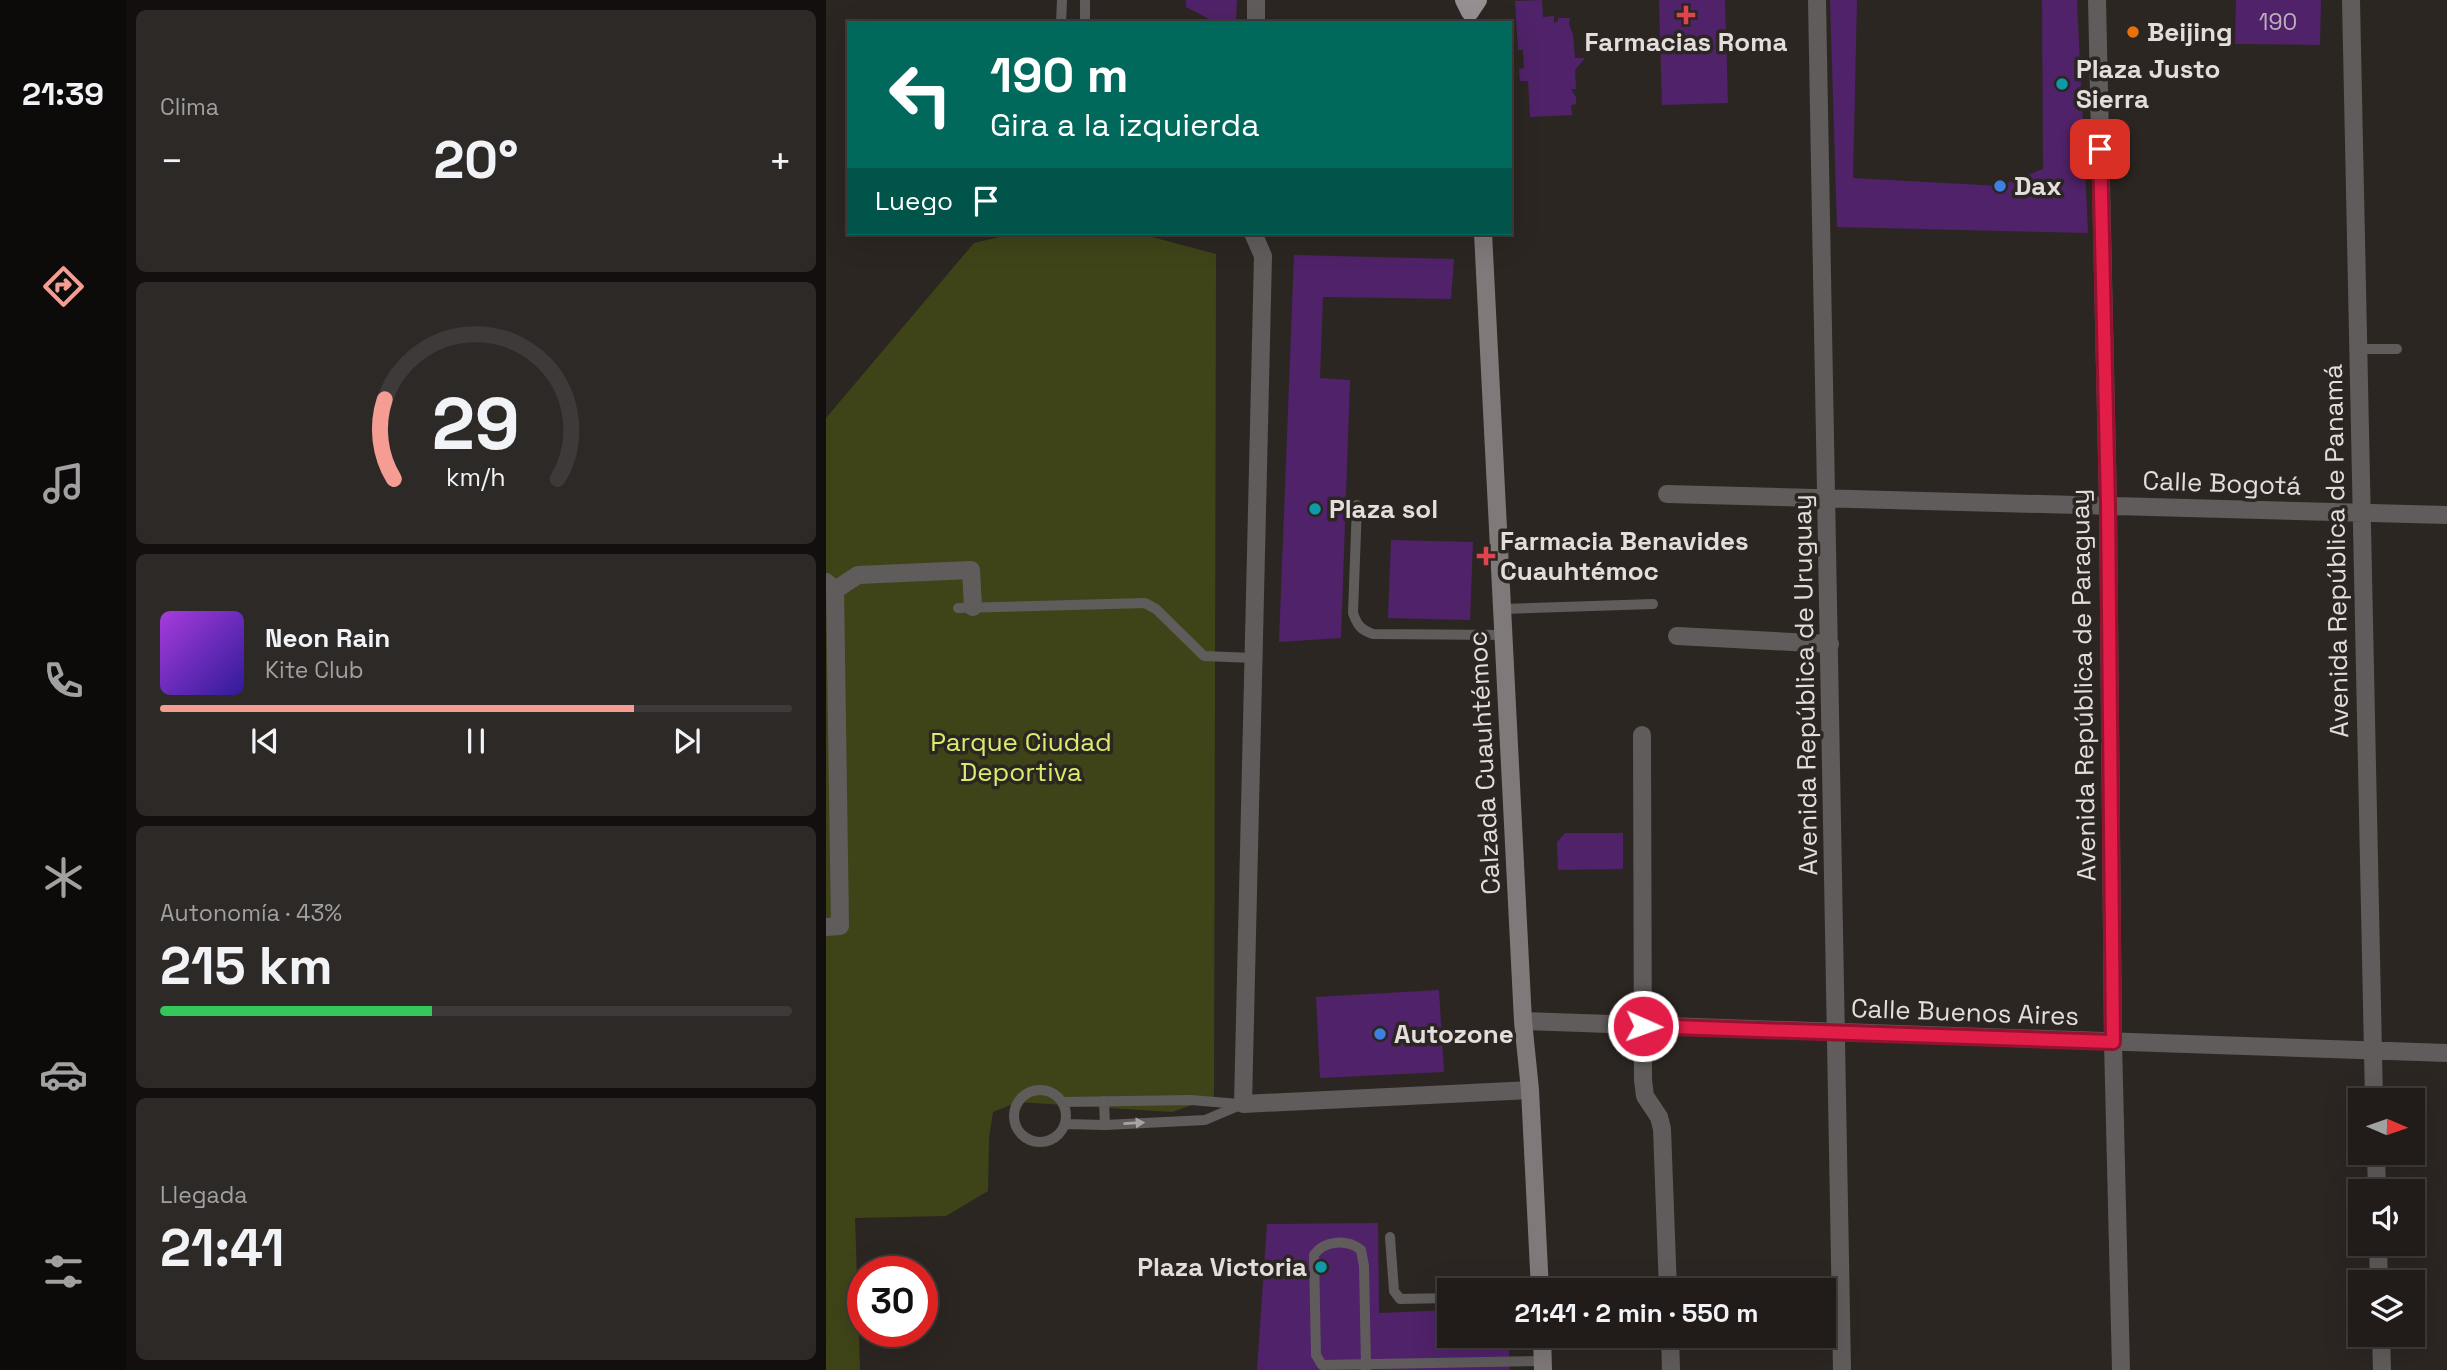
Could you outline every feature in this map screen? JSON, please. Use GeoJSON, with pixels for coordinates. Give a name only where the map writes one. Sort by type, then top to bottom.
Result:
{"type":"FeatureCollection","features":[{"type":"Feature","properties":{"kind":"main road","name":"Calzada Cuauhtémoc"},"geometry":{"type":"LineString","coordinates":[[1483,235],[1523,1021],[1530,1090],[1539,1278]]}},
{"type":"Feature","properties":{"kind":"main road"},"geometry":{"type":"LineString","coordinates":[[1542,1348],[1543,1366]]}},
{"type":"Feature","properties":{"kind":"street"},"geometry":{"type":"LineString","coordinates":[[1256,0],[1256,21]]}},
{"type":"Feature","properties":{"kind":"street","name":"Avenida República de Uruguay"},"geometry":{"type":"LineString","coordinates":[[1817,0],[1842,1370]]}},
{"type":"Feature","properties":{"kind":"street","name":"Avenida República de Paraguay"},"geometry":{"type":"LineString","coordinates":[[2097,0],[2108,505],[2113,1042],[2121,1370]]}},
{"type":"Feature","properties":{"kind":"street","name":"Avenida República de Panamá"},"geometry":{"type":"LineString","coordinates":[[2351,0],[2374,1088]]}},
{"type":"Feature","properties":{"kind":"street"},"geometry":{"type":"LineString","coordinates":[[1254,235],[1263,256],[1243,1104],[1530,1090]]}},
{"type":"Feature","properties":{"kind":"street","name":"Calle Bogotá"},"geometry":{"type":"LineString","coordinates":[[1667,495],[1828,497],[2447,516]]}},
{"type":"Feature","properties":{"kind":"street"},"geometry":{"type":"LineString","coordinates":[[826,927],[840,926],[830,586],[858,576],[971,570],[965,607]]}},
{"type":"Feature","properties":{"kind":"street"},"geometry":{"type":"LineString","coordinates":[[1677,636],[1830,644]]}},
{"type":"Feature","properties":{"kind":"street"},"geometry":{"type":"LineString","coordinates":[[1642,735],[1645,1096],[1659,1117],[1662,1129],[1668,1278]]}},
{"type":"Feature","properties":{"kind":"street","name":"Calle Buenos Aires"},"geometry":{"type":"LineString","coordinates":[[1523,1021],[1837,1034],[2447,1053]]}},
{"type":"Feature","properties":{"kind":"street"},"geometry":{"type":"LineString","coordinates":[[2381,1347],[2382,1370]]}},
{"type":"Feature","properties":{"kind":"street"},"geometry":{"type":"LineString","coordinates":[[1670,1348],[1671,1370]]}},
{"type":"Feature","properties":{"kind":"lane"},"geometry":{"type":"LineString","coordinates":[[1061,21],[1062,0]]}},
{"type":"Feature","properties":{"kind":"lane"},"geometry":{"type":"LineString","coordinates":[[1085,0],[1085,21]]}},
{"type":"Feature","properties":{"kind":"lane"},"geometry":{"type":"LineString","coordinates":[[2358,349],[2397,349]]}},
{"type":"Feature","properties":{"kind":"lane"},"geometry":{"type":"LineString","coordinates":[[1357,505],[1353,613],[1356,623],[1364,631],[1373,634],[1504,635]]}},
{"type":"Feature","properties":{"kind":"lane"},"geometry":{"type":"LineString","coordinates":[[965,607],[1145,603],[1157,609],[1205,656],[1254,658]]}},
{"type":"Feature","properties":{"kind":"lane"},"geometry":{"type":"LineString","coordinates":[[1503,609],[1653,604]]}},
{"type":"Feature","properties":{"kind":"lane"},"geometry":{"type":"LineString","coordinates":[[1039,1089],[1053,1092],[1063,1102],[1066,1111],[1065,1124],[1053,1139],[1042,1142],[1028,1140],[1018,1130],[1013,1117],[1016,1103],[1025,1093],[1039,1089]]}},
{"type":"Feature","properties":{"kind":"lane"},"geometry":{"type":"LineString","coordinates":[[1063,1102],[1205,1100],[1243,1104]]}},
{"type":"Feature","properties":{"kind":"lane"},"geometry":{"type":"LineString","coordinates":[[1104,1101],[1105,1125]]}},
{"type":"Feature","properties":{"kind":"lane"},"geometry":{"type":"LineString","coordinates":[[1065,1124],[1105,1125],[1205,1120],[1243,1104]]}},
{"type":"Feature","properties":{"kind":"lane"},"geometry":{"type":"LineString","coordinates":[[1390,1237],[1394,1290],[1400,1299],[1437,1298]]}},
{"type":"Feature","properties":{"kind":"lane"},"geometry":{"type":"LineString","coordinates":[[1366,1368],[1364,1266],[1361,1250],[1352,1243],[1320,1246],[1314,1255],[1316,1355],[1322,1365],[1366,1368],[1543,1366]]}},
{"type":"Feature","properties":{"kind":"green space","name":"Parque Ciudad Deportiva"},"geometry":{"type":"Polygon","coordinates":[[[1008,235],[1145,235],[1216,254],[1214,1097],[1172,1112],[1018,1102],[993,1112],[989,1138],[988,1191],[946,1216],[855,1218],[856,1256],[847,1256],[847,1347],[859,1347],[860,1370],[826,1370],[826,418],[974,243],[1008,235]]]}},
{"type":"Feature","properties":{"kind":"building"},"geometry":{"type":"Polygon","coordinates":[[[1186,0],[1237,0],[1236,21],[1209,21],[1186,7],[1186,0]]]}},
{"type":"Feature","properties":{"kind":"building"},"geometry":{"type":"Polygon","coordinates":[[[1542,0],[1543,17],[1554,16],[1554,23],[1558,18],[1570,18],[1575,58],[1585,58],[1575,70],[1576,89],[1571,89],[1576,97],[1576,104],[1571,105],[1572,115],[1530,117],[1528,81],[1520,81],[1519,69],[1524,68],[1523,50],[1518,50],[1515,1],[1542,0]]]}},
{"type":"Feature","properties":{"kind":"building"},"geometry":{"type":"Polygon","coordinates":[[[1659,0],[1725,0],[1728,103],[1662,105],[1659,0]]]}},
{"type":"Feature","properties":{"kind":"building","name":"Plaza Justo Sierra"},"geometry":{"type":"Polygon","coordinates":[[[1830,0],[1857,0],[1853,178],[2000,186],[2043,169],[2042,0],[2077,0],[2088,233],[1837,227],[1830,0]]]}},
{"type":"Feature","properties":{"kind":"building"},"geometry":{"type":"Polygon","coordinates":[[[2236,0],[2321,0],[2320,45],[2235,44],[2236,0]]]}},
{"type":"Feature","properties":{"kind":"building","name":"Plaza sol"},"geometry":{"type":"Polygon","coordinates":[[[1294,255],[1454,259],[1451,299],[1323,297],[1320,378],[1350,380],[1341,638],[1279,642],[1294,255]]]}},
{"type":"Feature","properties":{"kind":"building"},"geometry":{"type":"Polygon","coordinates":[[[1391,540],[1473,542],[1470,620],[1388,618],[1391,540]]]}},
{"type":"Feature","properties":{"kind":"building"},"geometry":{"type":"Polygon","coordinates":[[[1565,833],[1623,833],[1623,869],[1558,870],[1557,842],[1565,833]]]}},
{"type":"Feature","properties":{"kind":"building","name":"Autozone"},"geometry":{"type":"Polygon","coordinates":[[[1439,990],[1444,1072],[1320,1078],[1316,997],[1439,990]]]}},
{"type":"Feature","properties":{"kind":"building","name":"Plaza Victoria"},"geometry":{"type":"Polygon","coordinates":[[[1378,1223],[1379,1313],[1437,1311],[1437,1348],[1509,1348],[1510,1370],[1257,1370],[1267,1224],[1378,1223]]]}},
{"type":"Feature","properties":{"kind":"place","name":"Farmacias Roma"},"geometry":{"type":"Point","coordinates":[1686,15]}},
{"type":"Feature","properties":{"kind":"place","name":"Beijing"},"geometry":{"type":"Point","coordinates":[2133,32]}},
{"type":"Feature","properties":{"kind":"place","name":"Plaza Justo Sierra"},"geometry":{"type":"Point","coordinates":[2062,84]}},
{"type":"Feature","properties":{"kind":"place","name":"Dax"},"geometry":{"type":"Point","coordinates":[2000,186]}},
{"type":"Feature","properties":{"kind":"place","name":"Plaza sol"},"geometry":{"type":"Point","coordinates":[1315,509]}},
{"type":"Feature","properties":{"kind":"place","name":"Farmacia Benavides Cuauhtémoc"},"geometry":{"type":"Point","coordinates":[1486,556]}},
{"type":"Feature","properties":{"kind":"place","name":"Autozone"},"geometry":{"type":"Point","coordinates":[1380,1034]}},
{"type":"Feature","properties":{"kind":"place","name":"Plaza Victoria"},"geometry":{"type":"Point","coordinates":[1321,1267]}},
{"type":"Feature","properties":{"kind":"route"},"geometry":{"type":"LineString","coordinates":[[1643,1026],[2113,1042],[2108,505],[2100,149]]}}]}
